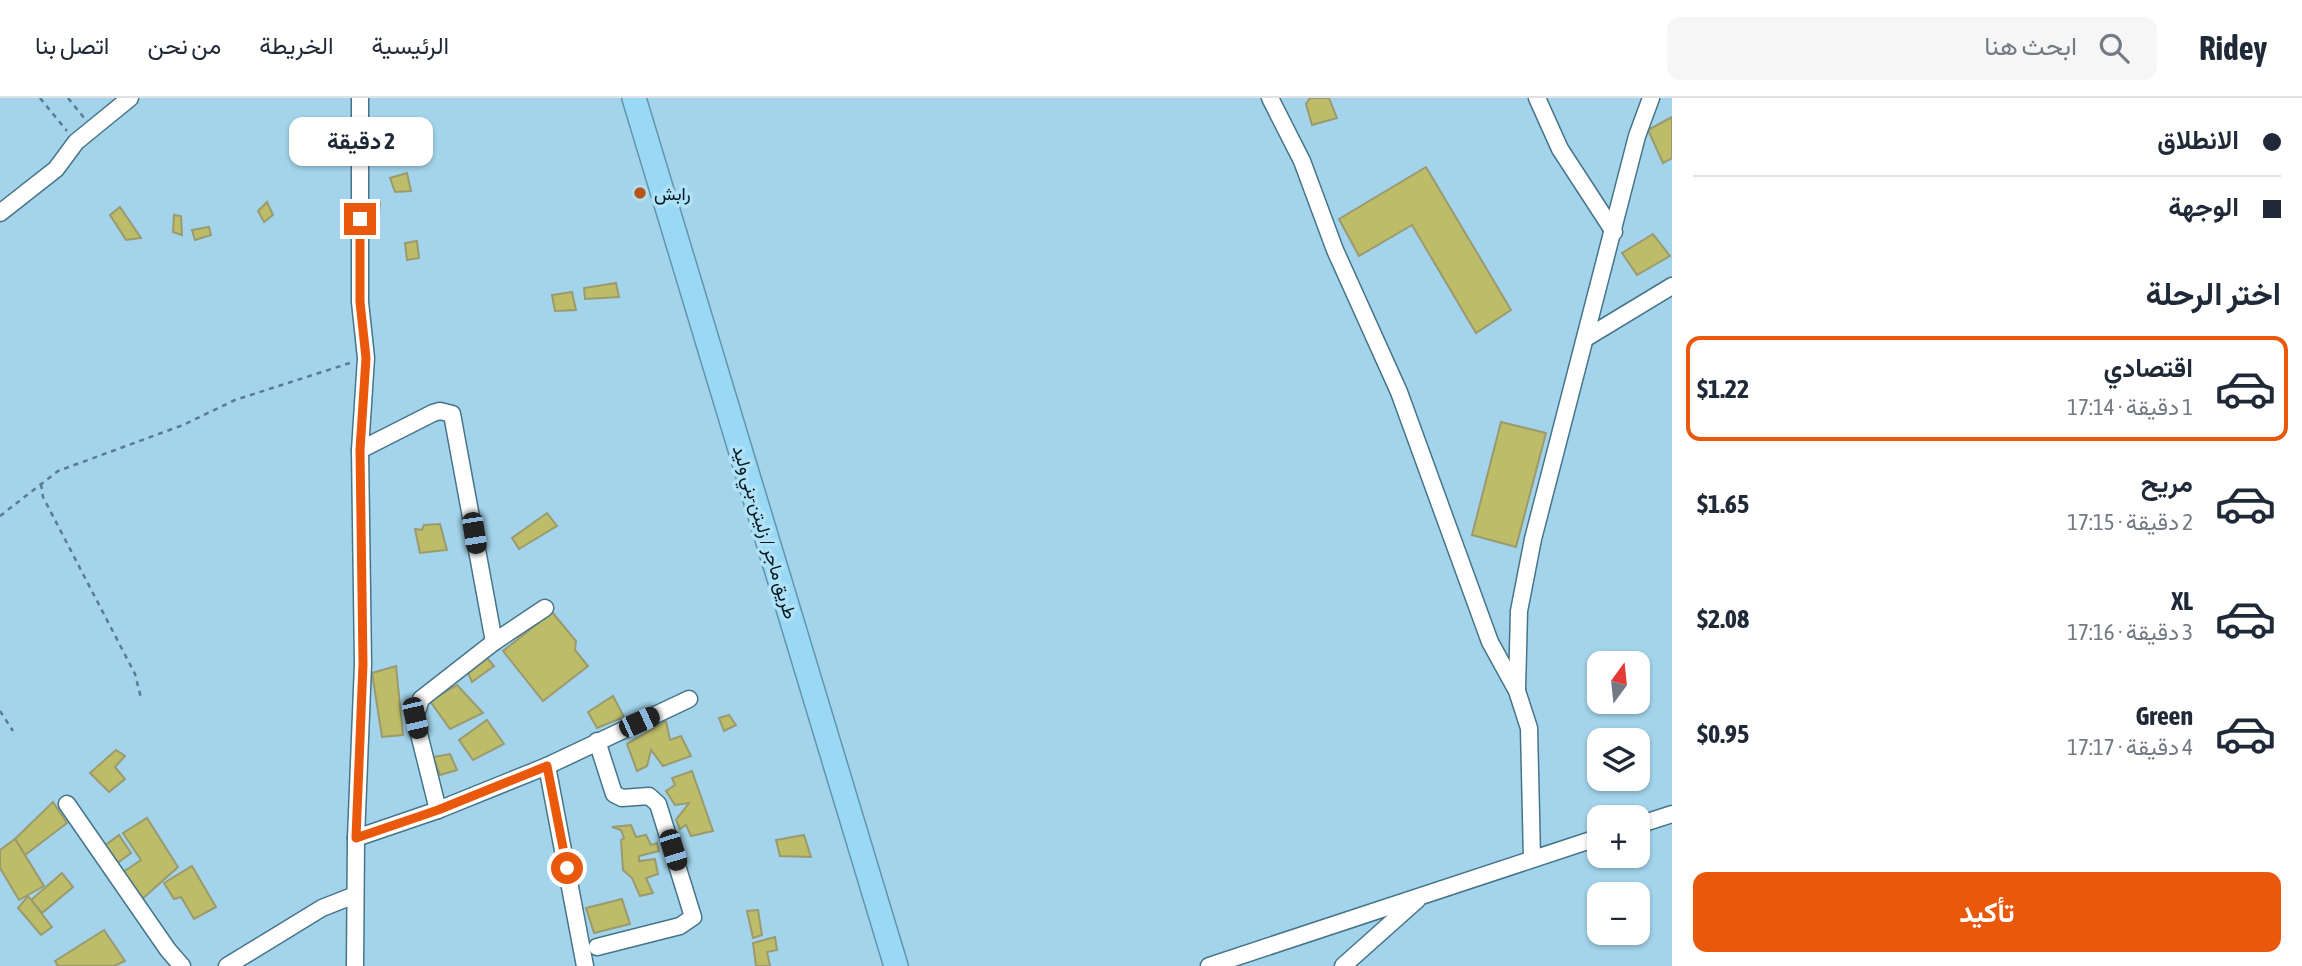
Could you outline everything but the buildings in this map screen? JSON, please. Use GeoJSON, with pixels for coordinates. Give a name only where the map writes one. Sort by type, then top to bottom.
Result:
{"type":"FeatureCollection","features":[{"type":"Feature","properties":{"kind":"highway","name":"طريق ماجر / زليتن-بني وليد"},"geometry":{"type":"LineString","coordinates":[[634,98],[896,966]]}},
{"type":"Feature","properties":{"kind":"street"},"geometry":{"type":"LineString","coordinates":[[0,213],[56,169],[76,142],[130,98]]}},
{"type":"Feature","properties":{"kind":"street"},"geometry":{"type":"LineString","coordinates":[[355,966],[356,838],[363,664],[360,450],[366,358],[360,302],[360,98]]}},
{"type":"Feature","properties":{"kind":"street"},"geometry":{"type":"LineString","coordinates":[[1270,98],[1301,161],[1335,250],[1399,392],[1490,642],[1525,711],[1529,728],[1532,859]]}},
{"type":"Feature","properties":{"kind":"street"},"geometry":{"type":"LineString","coordinates":[[1537,98],[1560,149],[1614,232]]}},
{"type":"Feature","properties":{"kind":"street"},"geometry":{"type":"LineString","coordinates":[[1517,691],[1519,611],[1532,538],[1637,136],[1651,98]]}},
{"type":"Feature","properties":{"kind":"street"},"geometry":{"type":"LineString","coordinates":[[1586,338],[1672,286]]}},
{"type":"Feature","properties":{"kind":"street"},"geometry":{"type":"LineString","coordinates":[[360,450],[433,413],[440,411],[452,414],[494,642]]}},
{"type":"Feature","properties":{"kind":"street"},"geometry":{"type":"LineString","coordinates":[[438,810],[415,718],[421,699],[494,642],[545,608]]}},
{"type":"Feature","properties":{"kind":"street"},"geometry":{"type":"LineString","coordinates":[[356,838],[438,810],[547,766],[689,699]]}},
{"type":"Feature","properties":{"kind":"street"},"geometry":{"type":"LineString","coordinates":[[597,741],[614,794],[622,798],[649,796],[658,804],[693,917],[680,926],[597,947]]}},
{"type":"Feature","properties":{"kind":"street"},"geometry":{"type":"LineString","coordinates":[[547,766],[585,966]]}},
{"type":"Feature","properties":{"kind":"street"},"geometry":{"type":"LineString","coordinates":[[67,804],[168,950],[182,966]]}},
{"type":"Feature","properties":{"kind":"street"},"geometry":{"type":"LineString","coordinates":[[1650,821],[1672,814]]}},
{"type":"Feature","properties":{"kind":"street"},"geometry":{"type":"LineString","coordinates":[[1209,966],[1587,841]]}},
{"type":"Feature","properties":{"kind":"street"},"geometry":{"type":"LineString","coordinates":[[227,966],[323,908],[355,895]]}},
{"type":"Feature","properties":{"kind":"street"},"geometry":{"type":"LineString","coordinates":[[1343,966],[1422,896]]}},
{"type":"Feature","properties":{"kind":"path"},"geometry":{"type":"LineString","coordinates":[[40,98],[76,142]]}},
{"type":"Feature","properties":{"kind":"path"},"geometry":{"type":"LineString","coordinates":[[68,98],[94,129]]}},
{"type":"Feature","properties":{"kind":"path"},"geometry":{"type":"LineString","coordinates":[[0,516],[58,471],[183,425],[235,400],[366,358]]}},
{"type":"Feature","properties":{"kind":"path"},"geometry":{"type":"LineString","coordinates":[[41,484],[43,497],[135,674],[141,698]]}},
{"type":"Feature","properties":{"kind":"path"},"geometry":{"type":"LineString","coordinates":[[0,711],[13,731]]}},
{"type":"Feature","properties":{"kind":"place","name":"رابش"},"geometry":{"type":"Point","coordinates":[640,193]}},
{"type":"Feature","properties":{"kind":"route"},"geometry":{"type":"LineString","coordinates":[[360,219],[360,302],[366,358],[360,450],[363,664],[356,838],[438,810],[547,766],[567,868]]}}]}
